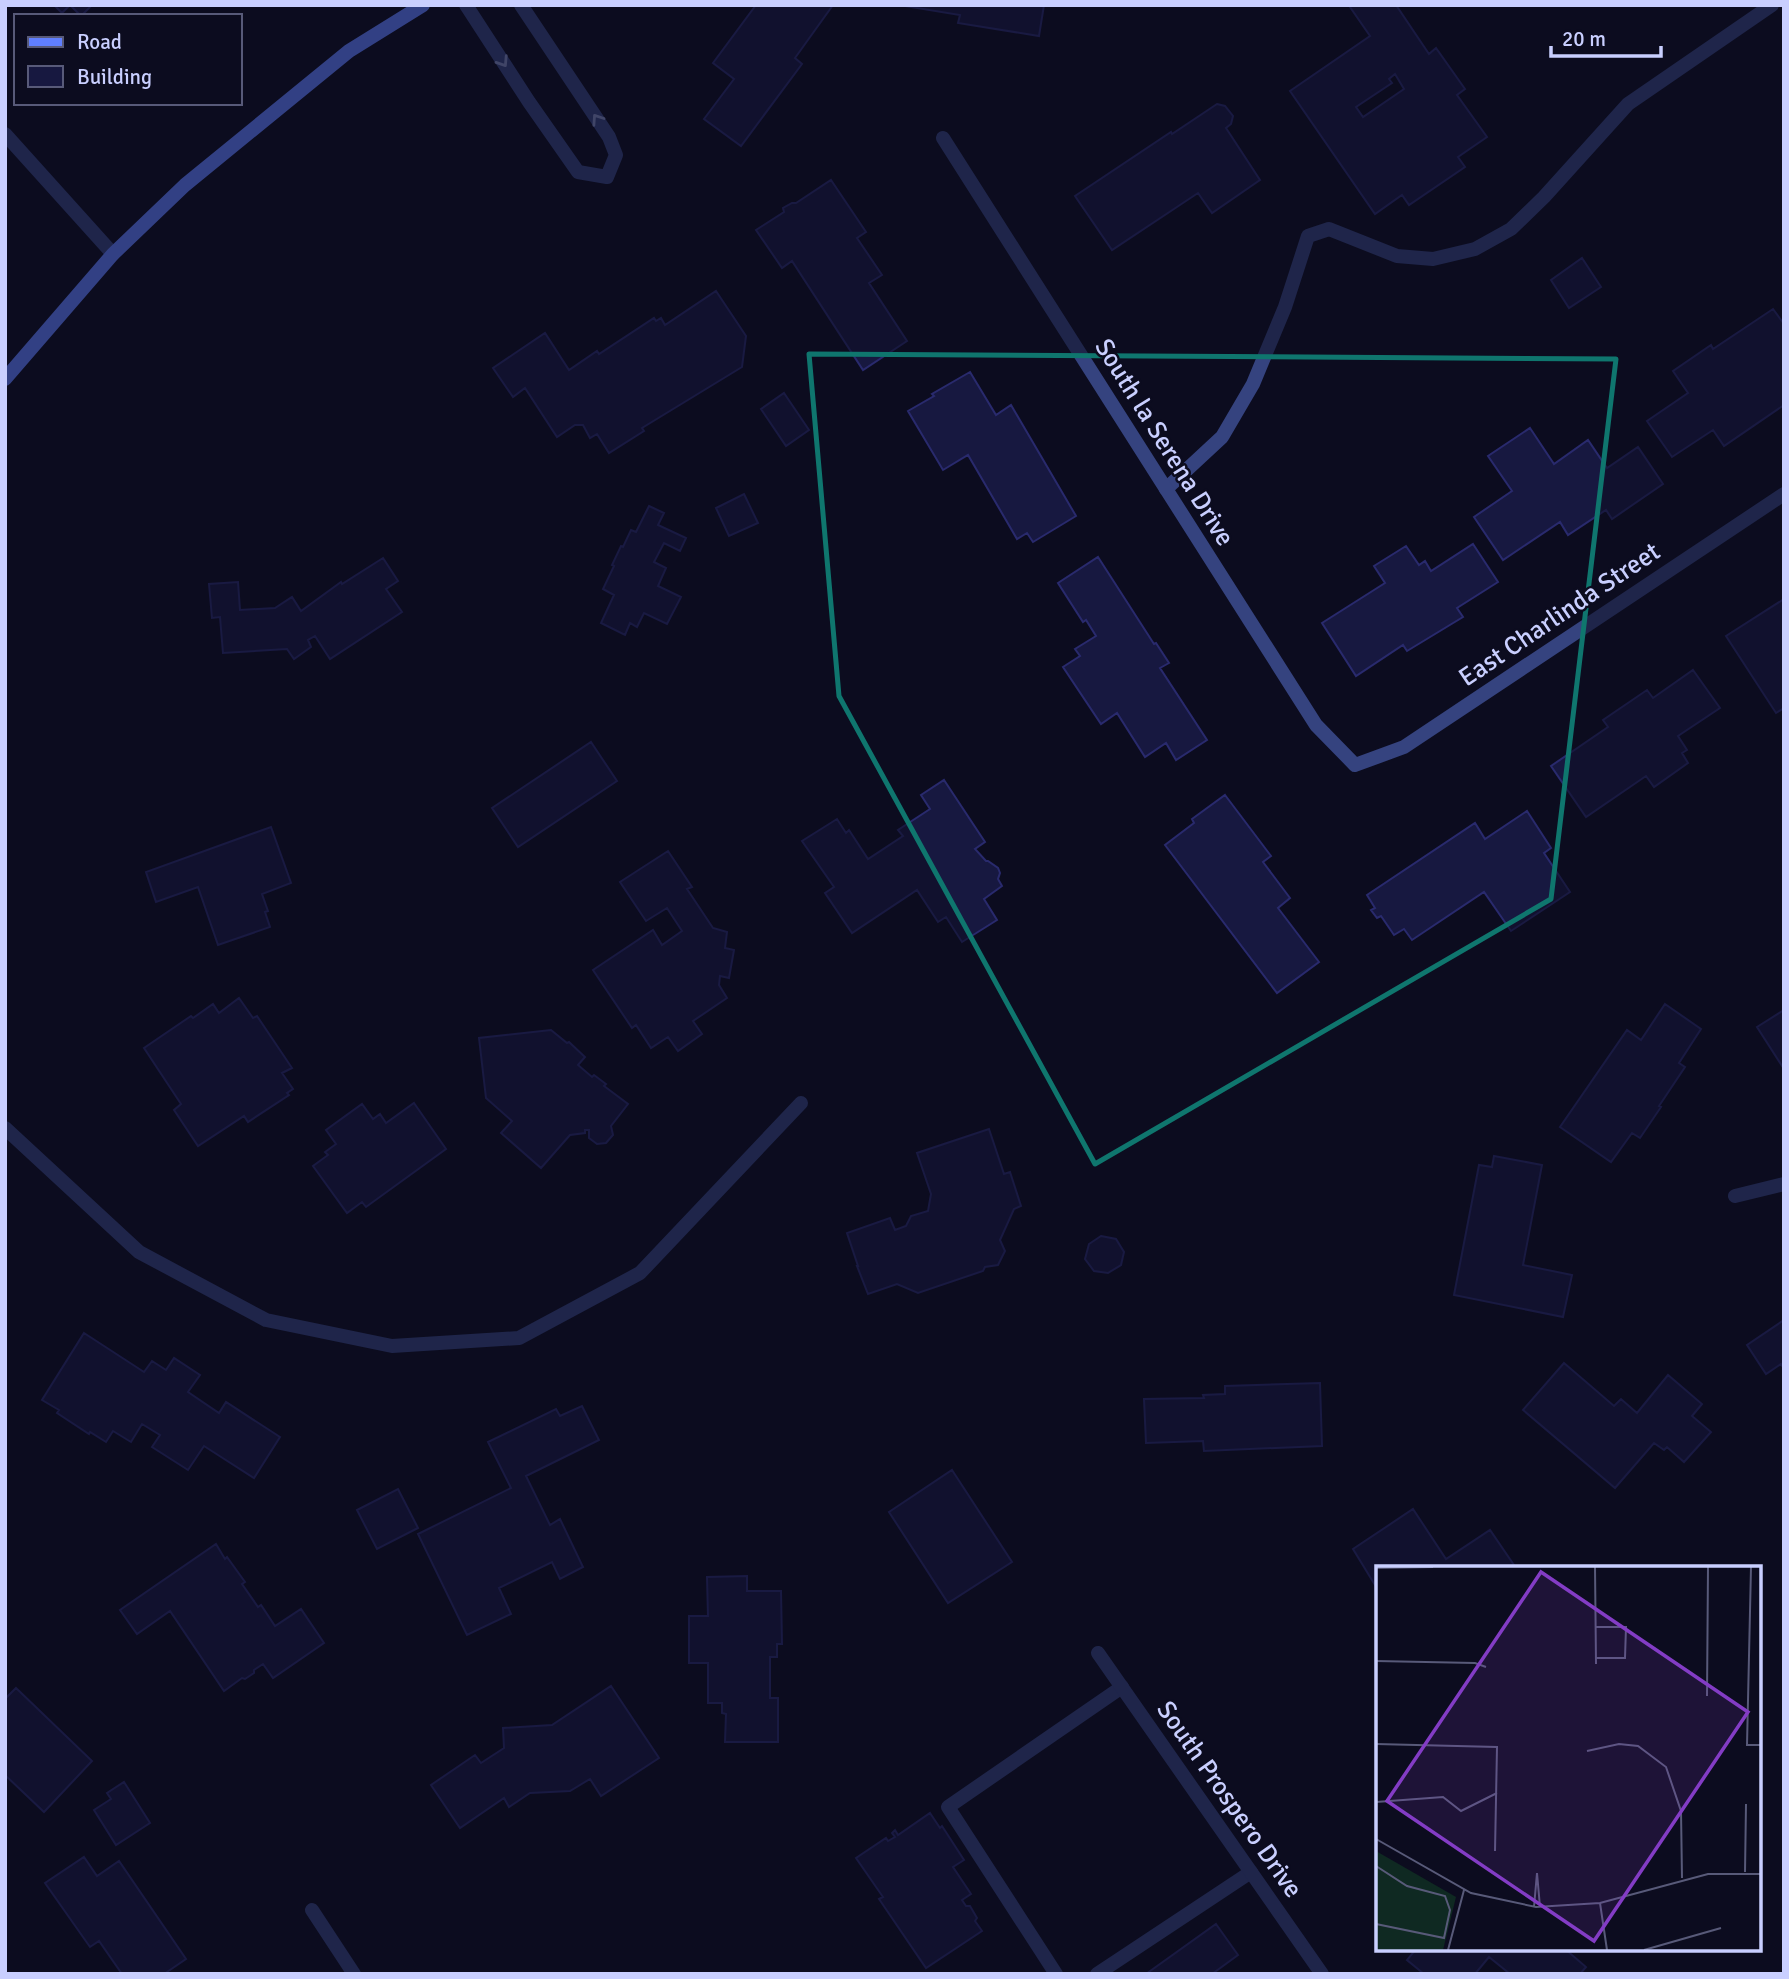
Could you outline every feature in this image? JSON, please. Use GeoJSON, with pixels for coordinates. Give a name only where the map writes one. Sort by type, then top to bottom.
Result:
{"type":"FeatureCollection","features":[{"type":"Feature","properties":{"kind":"main road"},"geometry":{"type":"LineString","coordinates":[[5,379],[113,254],[185,185],[349,51],[423,5]]}},
{"type":"Feature","properties":{"kind":"street"},"geometry":{"type":"LineString","coordinates":[[466,5],[578,172],[607,177],[616,155],[609,136],[522,5]]}},
{"type":"Feature","properties":{"kind":"street"},"geometry":{"type":"LineString","coordinates":[[1166,489],[1222,437],[1253,384],[1285,307],[1308,236],[1329,229],[1397,256],[1433,259],[1475,249],[1511,229],[1544,197],[1628,104],[1772,5]]}},
{"type":"Feature","properties":{"kind":"street"},"geometry":{"type":"LineString","coordinates":[[5,134],[113,254]]}},
{"type":"Feature","properties":{"kind":"street","name":"South la Serena Drive"},"geometry":{"type":"LineString","coordinates":[[943,138],[1316,725],[1355,765]]}},
{"type":"Feature","properties":{"kind":"street","name":"East Charlinda Street"},"geometry":{"type":"LineString","coordinates":[[1355,765],[1404,747],[1784,494]]}},
{"type":"Feature","properties":{"kind":"street"},"geometry":{"type":"LineString","coordinates":[[5,1128],[139,1252],[266,1320],[392,1346],[519,1338],[640,1273],[801,1103]]}},
{"type":"Feature","properties":{"kind":"street"},"geometry":{"type":"LineString","coordinates":[[1735,1196],[1784,1184]]}},
{"type":"Feature","properties":{"kind":"street","name":"South Prospero Drive"},"geometry":{"type":"LineString","coordinates":[[1098,1653],[1322,1974]]}},
{"type":"Feature","properties":{"kind":"street"},"geometry":{"type":"LineString","coordinates":[[1056,1974],[948,1807],[1122,1687]]}},
{"type":"Feature","properties":{"kind":"street"},"geometry":{"type":"LineString","coordinates":[[1097,1974],[1251,1872]]}},
{"type":"Feature","properties":{"kind":"street"},"geometry":{"type":"LineString","coordinates":[[312,1910],[354,1974]]}},
{"type":"Feature","properties":{"kind":"highlighted area"},"geometry":{"type":"Polygon","coordinates":[[[809,354],[1616,359],[1551,899],[1095,1164],[839,696],[809,354]]]}},
{"type":"Feature","properties":{"kind":"building"},"geometry":{"type":"Polygon","coordinates":[[[54,5],[70,5],[62,13],[54,5]]]}},
{"type":"Feature","properties":{"kind":"building"},"geometry":{"type":"Polygon","coordinates":[[[70,5],[92,5],[83,14],[79,14],[70,5]]]}},
{"type":"Feature","properties":{"kind":"building"},"geometry":{"type":"Polygon","coordinates":[[[756,5],[833,5],[795,58],[802,64],[741,146],[704,119],[734,79],[713,63],[756,5]]]}},
{"type":"Feature","properties":{"kind":"building"},"geometry":{"type":"Polygon","coordinates":[[[899,5],[1044,5],[1039,36],[958,23],[960,15],[899,5]]]}},
{"type":"Feature","properties":{"kind":"building"},"geometry":{"type":"Polygon","coordinates":[[[1396,5],[1429,54],[1436,48],[1465,89],[1457,95],[1487,137],[1458,157],[1465,167],[1409,205],[1402,195],[1375,214],[1290,91],[1370,36],[1350,7],[1396,5]],[[1395,74],[1389,79],[1392,83],[1356,107],[1363,117],[1404,89],[1395,74]]]}},
{"type":"Feature","properties":{"kind":"building"},"geometry":{"type":"Polygon","coordinates":[[[1217,104],[1225,106],[1233,116],[1231,124],[1226,128],[1260,180],[1212,213],[1198,193],[1112,250],[1075,196],[1217,104]]]}},
{"type":"Feature","properties":{"kind":"building"},"geometry":{"type":"Polygon","coordinates":[[[831,180],[866,232],[857,238],[882,275],[869,283],[907,341],[863,370],[792,261],[782,268],[756,230],[784,212],[783,208],[796,203],[831,180]]]}},
{"type":"Feature","properties":{"kind":"building"},"geometry":{"type":"Polygon","coordinates":[[[1582,258],[1601,287],[1569,308],[1551,280],[1582,258]]]}},
{"type":"Feature","properties":{"kind":"building"},"geometry":{"type":"Polygon","coordinates":[[[716,291],[746,336],[742,367],[642,428],[644,431],[609,453],[597,434],[590,438],[583,425],[575,425],[557,437],[525,388],[513,397],[493,368],[545,333],[569,370],[654,318],[656,321],[661,318],[665,325],[716,291]]]}},
{"type":"Feature","properties":{"kind":"building"},"geometry":{"type":"Polygon","coordinates":[[[1773,309],[1784,324],[1784,405],[1724,446],[1713,430],[1672,457],[1647,421],[1688,393],[1673,371],[1711,345],[1713,349],[1773,309]]]}},
{"type":"Feature","properties":{"kind":"building"},"geometry":{"type":"Polygon","coordinates":[[[970,372],[996,415],[1011,405],[1076,516],[1033,542],[1027,533],[1017,539],[968,455],[943,470],[908,411],[970,372]]]}},
{"type":"Feature","properties":{"kind":"building"},"geometry":{"type":"Polygon","coordinates":[[[784,393],[809,430],[786,446],[761,409],[784,393]]]}},
{"type":"Feature","properties":{"kind":"building"},"geometry":{"type":"Polygon","coordinates":[[[1530,428],[1554,464],[1588,440],[1607,468],[1638,447],[1663,484],[1612,519],[1606,510],[1568,535],[1560,522],[1503,560],[1474,517],[1512,491],[1488,456],[1530,428]]]}},
{"type":"Feature","properties":{"kind":"building"},"geometry":{"type":"Polygon","coordinates":[[[744,494],[758,523],[729,536],[716,508],[744,494]]]}},
{"type":"Feature","properties":{"kind":"building"},"geometry":{"type":"Polygon","coordinates":[[[649,506],[664,513],[658,525],[686,538],[680,551],[664,543],[654,562],[666,568],[658,586],[681,597],[667,624],[644,613],[637,627],[630,623],[625,635],[601,623],[614,595],[603,589],[621,546],[623,547],[631,530],[636,532],[649,506]]]}},
{"type":"Feature","properties":{"kind":"building"},"geometry":{"type":"Polygon","coordinates":[[[1473,544],[1498,582],[1457,608],[1463,617],[1407,651],[1403,645],[1356,676],[1322,623],[1385,583],[1374,566],[1406,546],[1419,565],[1425,561],[1431,571],[1473,544]]]}},
{"type":"Feature","properties":{"kind":"building"},"geometry":{"type":"Polygon","coordinates":[[[1098,557],[1169,663],[1160,668],[1207,740],[1176,760],[1166,743],[1145,757],[1117,713],[1101,724],[1063,667],[1080,656],[1075,649],[1096,636],[1086,620],[1083,622],[1058,583],[1098,557]]]}},
{"type":"Feature","properties":{"kind":"building"},"geometry":{"type":"Polygon","coordinates":[[[383,558],[398,581],[386,589],[402,612],[330,659],[315,636],[308,640],[311,647],[294,659],[287,649],[223,653],[220,617],[212,618],[209,584],[238,582],[240,610],[275,608],[292,597],[301,611],[341,582],[342,584],[383,558]]]}},
{"type":"Feature","properties":{"kind":"building"},"geometry":{"type":"Polygon","coordinates":[[[1784,599],[1784,708],[1776,713],[1726,636],[1784,599]]]}},
{"type":"Feature","properties":{"kind":"building"},"geometry":{"type":"Polygon","coordinates":[[[1693,670],[1720,708],[1678,736],[1687,750],[1682,753],[1688,763],[1654,787],[1646,776],[1586,817],[1551,766],[1608,727],[1603,720],[1647,690],[1653,698],[1693,670]]]}},
{"type":"Feature","properties":{"kind":"building"},"geometry":{"type":"Polygon","coordinates":[[[591,742],[617,781],[518,847],[492,808],[591,742]]]}},
{"type":"Feature","properties":{"kind":"building"},"geometry":{"type":"Polygon","coordinates":[[[944,780],[985,842],[975,849],[986,861],[998,868],[1000,873],[998,879],[1002,886],[984,899],[997,920],[962,942],[946,917],[938,922],[917,890],[852,933],[825,893],[834,887],[802,841],[837,819],[846,833],[849,830],[868,859],[903,836],[898,830],[930,809],[921,795],[944,780]]]}},
{"type":"Feature","properties":{"kind":"building"},"geometry":{"type":"Polygon","coordinates":[[[1225,795],[1271,856],[1263,862],[1290,898],[1278,908],[1319,962],[1277,993],[1165,845],[1194,823],[1192,819],[1225,795]]]}},
{"type":"Feature","properties":{"kind":"building"},"geometry":{"type":"Polygon","coordinates":[[[1527,811],[1551,848],[1544,853],[1570,892],[1511,931],[1484,892],[1412,940],[1404,929],[1394,935],[1381,916],[1377,918],[1371,910],[1375,908],[1367,895],[1475,823],[1485,839],[1527,811]]]}},
{"type":"Feature","properties":{"kind":"building"},"geometry":{"type":"Polygon","coordinates":[[[271,827],[291,883],[262,894],[270,927],[218,945],[198,887],[156,902],[146,872],[271,827]]]}},
{"type":"Feature","properties":{"kind":"building"},"geometry":{"type":"Polygon","coordinates":[[[668,851],[692,887],[687,889],[713,928],[727,932],[725,948],[734,950],[729,978],[720,976],[719,985],[727,998],[693,1021],[702,1034],[678,1051],[668,1037],[651,1048],[636,1025],[632,1028],[593,970],[653,930],[662,945],[682,931],[667,908],[646,921],[620,882],[668,851]]]}},
{"type":"Feature","properties":{"kind":"building"},"geometry":{"type":"Polygon","coordinates":[[[239,998],[253,1018],[257,1016],[292,1068],[282,1073],[293,1089],[287,1093],[289,1095],[248,1122],[244,1116],[198,1146],[174,1110],[181,1104],[144,1048],[213,1004],[219,1013],[239,998]]]}},
{"type":"Feature","properties":{"kind":"building"},"geometry":{"type":"Polygon","coordinates":[[[1665,1004],[1701,1029],[1679,1063],[1685,1067],[1659,1106],[1661,1107],[1640,1138],[1632,1133],[1611,1162],[1560,1127],[1627,1030],[1641,1040],[1665,1004]]]}},
{"type":"Feature","properties":{"kind":"building"},"geometry":{"type":"Polygon","coordinates":[[[1784,1010],[1784,1069],[1757,1027],[1784,1010]]]}},
{"type":"Feature","properties":{"kind":"building"},"geometry":{"type":"Polygon","coordinates":[[[551,1030],[585,1057],[578,1065],[606,1084],[604,1086],[628,1104],[611,1126],[613,1135],[606,1143],[597,1144],[589,1138],[589,1130],[570,1135],[541,1168],[501,1133],[512,1121],[486,1098],[479,1038],[551,1030]]]}},
{"type":"Feature","properties":{"kind":"building"},"geometry":{"type":"Polygon","coordinates":[[[414,1103],[446,1149],[366,1207],[362,1202],[347,1213],[313,1166],[328,1155],[325,1152],[336,1144],[326,1130],[362,1104],[373,1119],[380,1114],[386,1123],[414,1103]]]}},
{"type":"Feature","properties":{"kind":"building"},"geometry":{"type":"Polygon","coordinates":[[[989,1129],[1004,1174],[1010,1172],[1021,1206],[1014,1209],[1000,1240],[1005,1251],[998,1265],[985,1267],[983,1271],[918,1293],[897,1284],[868,1294],[847,1233],[890,1218],[895,1230],[906,1226],[911,1216],[928,1211],[931,1194],[917,1153],[989,1129]]]}},
{"type":"Feature","properties":{"kind":"building"},"geometry":{"type":"Polygon","coordinates":[[[1494,1156],[1542,1165],[1523,1265],[1572,1275],[1563,1317],[1454,1295],[1479,1165],[1492,1167],[1494,1156]]]}},
{"type":"Feature","properties":{"kind":"building"},"geometry":{"type":"Polygon","coordinates":[[[1101,1236],[1116,1239],[1124,1252],[1121,1265],[1108,1273],[1094,1271],[1085,1259],[1089,1244],[1101,1236]]]}},
{"type":"Feature","properties":{"kind":"building"},"geometry":{"type":"Polygon","coordinates":[[[1784,1320],[1784,1369],[1781,1364],[1766,1374],[1747,1345],[1784,1320]]]}},
{"type":"Feature","properties":{"kind":"building"},"geometry":{"type":"Polygon","coordinates":[[[84,1333],[144,1372],[152,1361],[166,1370],[174,1358],[200,1375],[188,1392],[219,1413],[226,1402],[280,1437],[254,1478],[204,1446],[188,1470],[152,1447],[160,1435],[142,1424],[131,1442],[113,1431],[106,1442],[57,1413],[59,1410],[42,1400],[84,1333]]]}},
{"type":"Feature","properties":{"kind":"building"},"geometry":{"type":"Polygon","coordinates":[[[1564,1363],[1614,1406],[1621,1399],[1637,1413],[1668,1375],[1702,1404],[1692,1416],[1711,1432],[1684,1462],[1667,1447],[1664,1450],[1654,1443],[1615,1488],[1523,1410],[1564,1363]]]}},
{"type":"Feature","properties":{"kind":"building"},"geometry":{"type":"Polygon","coordinates":[[[1320,1383],[1322,1446],[1204,1451],[1203,1441],[1146,1443],[1144,1399],[1204,1398],[1203,1395],[1225,1394],[1225,1386],[1320,1383]]]}},
{"type":"Feature","properties":{"kind":"building"},"geometry":{"type":"Polygon","coordinates":[[[582,1406],[599,1440],[526,1476],[550,1525],[560,1519],[583,1567],[560,1579],[552,1562],[499,1588],[511,1614],[467,1635],[418,1534],[511,1488],[488,1442],[556,1409],[560,1416],[582,1406]]]}},
{"type":"Feature","properties":{"kind":"building"},"geometry":{"type":"Polygon","coordinates":[[[952,1470],[1012,1562],[948,1603],[889,1512],[952,1470]]]}},
{"type":"Feature","properties":{"kind":"building"},"geometry":{"type":"Polygon","coordinates":[[[398,1489],[418,1528],[377,1549],[357,1510],[398,1489]]]}},
{"type":"Feature","properties":{"kind":"building"},"geometry":{"type":"Polygon","coordinates":[[[1413,1509],[1446,1559],[1490,1530],[1515,1566],[1376,1566],[1376,1587],[1353,1549],[1413,1509]]]}},
{"type":"Feature","properties":{"kind":"building"},"geometry":{"type":"Polygon","coordinates":[[[216,1544],[245,1582],[242,1584],[258,1607],[261,1605],[275,1626],[301,1609],[324,1643],[273,1678],[263,1664],[254,1670],[254,1673],[224,1691],[170,1611],[137,1634],[120,1610],[216,1544]]]}},
{"type":"Feature","properties":{"kind":"building"},"geometry":{"type":"Polygon","coordinates":[[[747,1576],[747,1591],[781,1591],[782,1644],[777,1644],[777,1657],[770,1657],[770,1698],[778,1698],[778,1742],[725,1742],[726,1714],[722,1713],[722,1703],[708,1703],[708,1663],[689,1663],[689,1616],[708,1616],[707,1577],[747,1576]]]}},
{"type":"Feature","properties":{"kind":"building"},"geometry":{"type":"Polygon","coordinates":[[[611,1686],[659,1758],[601,1796],[590,1779],[570,1791],[530,1793],[509,1807],[504,1798],[460,1828],[431,1785],[475,1755],[481,1763],[504,1748],[503,1728],[552,1725],[611,1686]]]}},
{"type":"Feature","properties":{"kind":"building"},"geometry":{"type":"Polygon","coordinates":[[[16,1688],[92,1761],[44,1812],[5,1775],[5,1699],[16,1688]]]}},
{"type":"Feature","properties":{"kind":"building"},"geometry":{"type":"Polygon","coordinates":[[[124,1782],[150,1823],[116,1845],[94,1810],[111,1799],[107,1793],[124,1782]]]}},
{"type":"Feature","properties":{"kind":"building"},"geometry":{"type":"Polygon","coordinates":[[[930,1813],[940,1828],[942,1826],[964,1860],[953,1867],[971,1894],[962,1900],[966,1906],[970,1906],[982,1931],[926,1968],[879,1899],[883,1897],[856,1858],[886,1838],[888,1841],[895,1837],[892,1833],[895,1830],[898,1835],[930,1813]]]}},
{"type":"Feature","properties":{"kind":"building"},"geometry":{"type":"Polygon","coordinates":[[[84,1857],[97,1876],[119,1861],[186,1959],[164,1974],[122,1974],[99,1941],[90,1947],[45,1883],[84,1857]]]}},
{"type":"Feature","properties":{"kind":"building"},"geometry":{"type":"Polygon","coordinates":[[[1216,1924],[1238,1955],[1212,1974],[1146,1974],[1216,1924]]]}},
{"type":"Feature","properties":{"kind":"building"},"geometry":{"type":"Polygon","coordinates":[[[1414,1951],[1567,1951],[1586,1967],[1580,1974],[1510,1974],[1489,1957],[1475,1974],[1424,1974],[1407,1960],[1414,1951]]]}}]}
